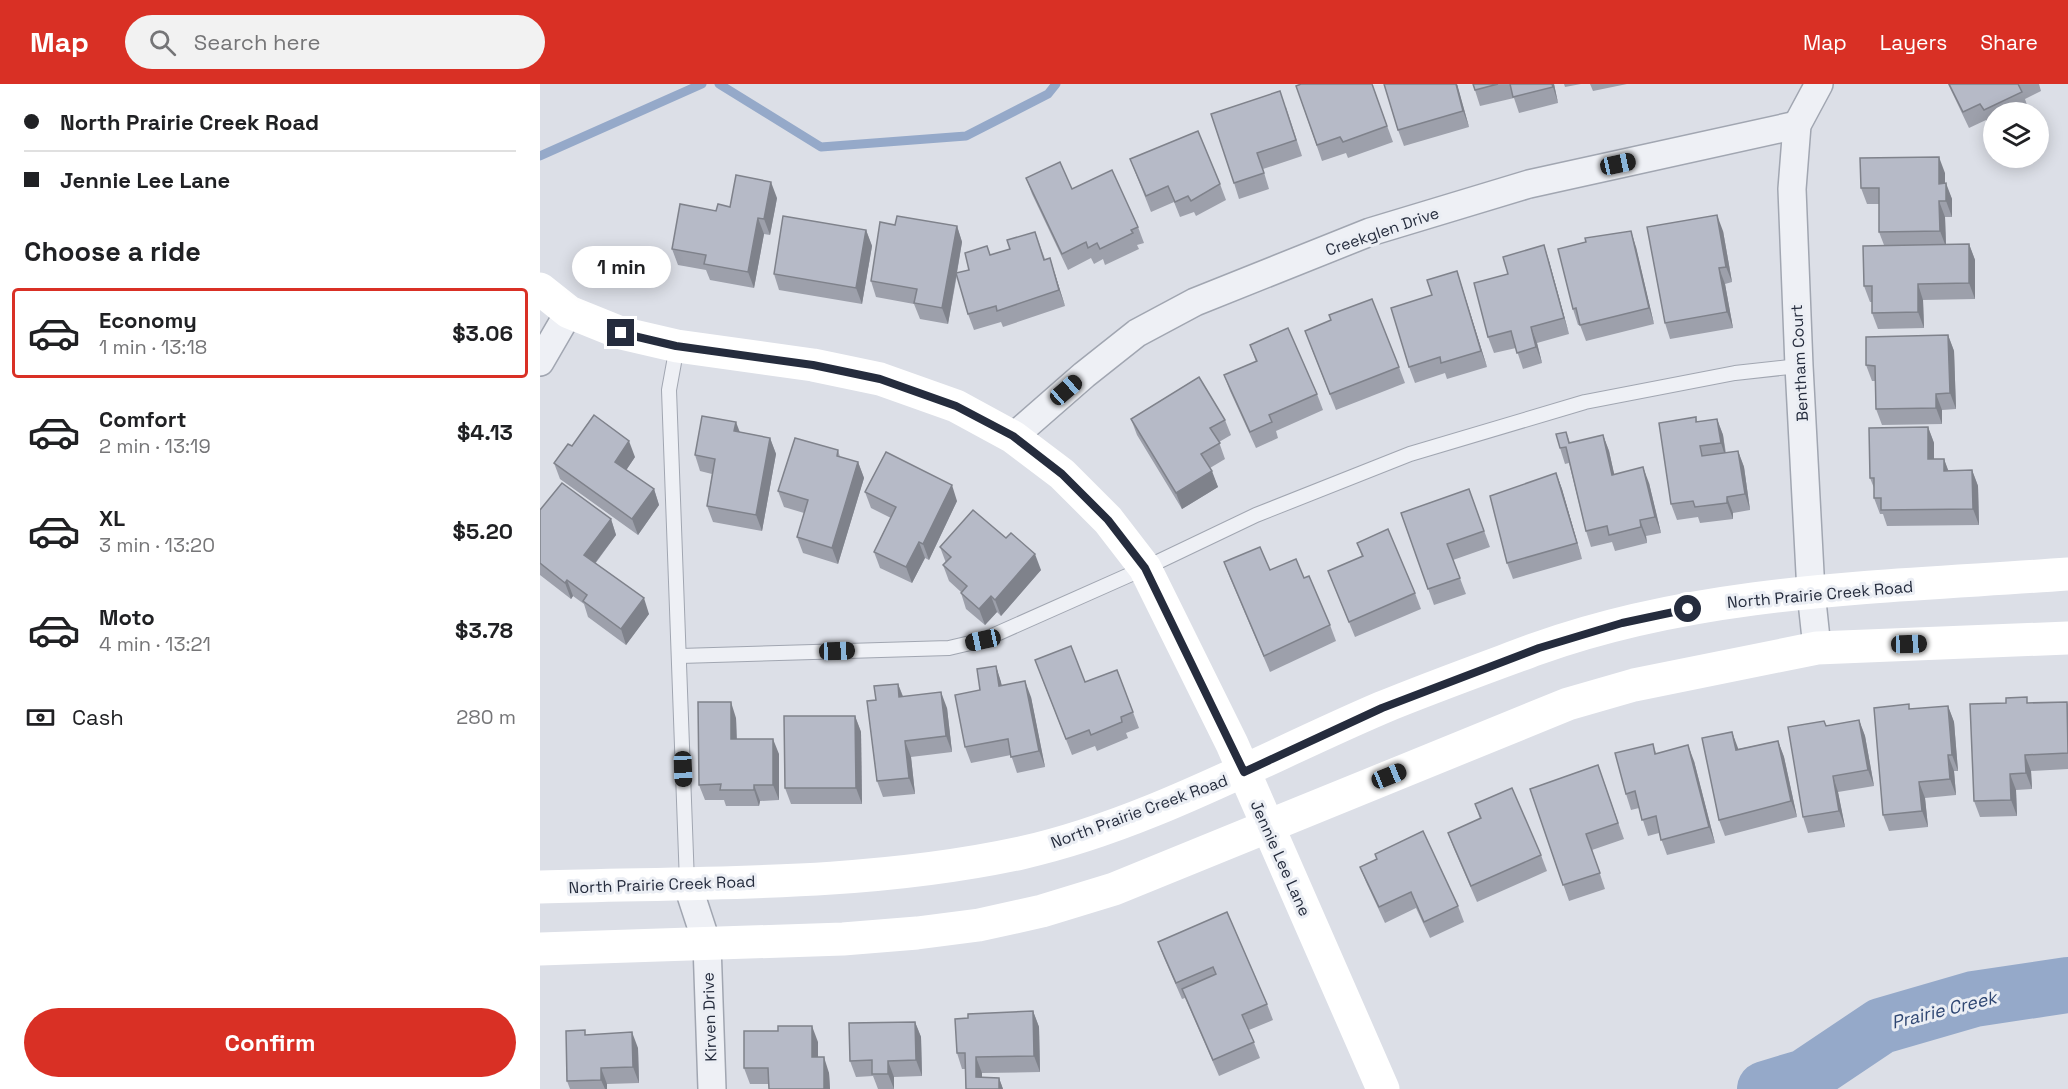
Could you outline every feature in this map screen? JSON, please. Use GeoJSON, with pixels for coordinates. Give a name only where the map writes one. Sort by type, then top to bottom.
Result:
{"type":"FeatureCollection","features":[{"type":"Feature","properties":{"kind":"main road","name":"Jennie Lee Lane"},"geometry":{"type":"LineString","coordinates":[[540,289],[570,312],[621,333],[676,346],[813,365],[880,379],[956,406],[1013,436],[1070,482],[1108,520],[1145,568],[1244,772],[1383,1089]]}},
{"type":"Feature","properties":{"kind":"main road","name":"North Prairie Creek Road"},"geometry":{"type":"LineString","coordinates":[[540,887],[805,880],[895,874],[1025,852],[1082,836],[1147,812],[1244,772],[1382,708],[1539,648],[1622,623],[1688,609],[1811,592],[2068,574]]}},
{"type":"Feature","properties":{"kind":"main road"},"geometry":{"type":"LineString","coordinates":[[540,949],[843,939],[979,925],[1042,911],[1114,889],[1568,704],[1634,685],[1817,648],[2068,638]]}},
{"type":"Feature","properties":{"kind":"street","name":"Bentham Court"},"geometry":{"type":"LineString","coordinates":[[1817,648],[1811,592],[1792,189],[1797,125],[1819,84]]}},
{"type":"Feature","properties":{"kind":"street","name":"Creekglen Drive"},"geometry":{"type":"LineString","coordinates":[[1013,436],[1137,333],[1195,302],[1370,232],[1529,184],[1797,125]]}},
{"type":"Feature","properties":{"kind":"street"},"geometry":{"type":"LineString","coordinates":[[540,362],[570,312]]}},
{"type":"Feature","properties":{"kind":"street","name":"Kirven Drive"},"geometry":{"type":"LineString","coordinates":[[687,883],[707,944],[712,1089]]}},
{"type":"Feature","properties":{"kind":"lane"},"geometry":{"type":"LineString","coordinates":[[676,346],[669,390],[687,883]]}},
{"type":"Feature","properties":{"kind":"lane"},"geometry":{"type":"LineString","coordinates":[[680,656],[949,648],[983,640],[1145,568],[1256,515],[1410,454],[1585,402],[1735,373],[1799,366]]}},
{"type":"Feature","properties":{"kind":"building"},"geometry":{"type":"Polygon","coordinates":[[[1301,84],[1372,84],[1387,126],[1343,142],[1340,137],[1317,145],[1296,86],[1301,84]]]}},
{"type":"Feature","properties":{"kind":"building"},"geometry":{"type":"Polygon","coordinates":[[[1384,84],[1456,84],[1463,111],[1398,130],[1384,84]]]}},
{"type":"Feature","properties":{"kind":"building"},"geometry":{"type":"Polygon","coordinates":[[[1473,84],[1498,84],[1475,90],[1473,84]]]}},
{"type":"Feature","properties":{"kind":"building"},"geometry":{"type":"Polygon","coordinates":[[[1510,84],[1552,84],[1553,87],[1513,97],[1510,84]]]}},
{"type":"Feature","properties":{"kind":"building"},"geometry":{"type":"Polygon","coordinates":[[[1949,84],[2018,84],[2022,92],[2001,102],[1983,102],[1983,108],[1980,104],[1963,112],[1949,84]]]}},
{"type":"Feature","properties":{"kind":"building"},"geometry":{"type":"Polygon","coordinates":[[[1280,91],[1296,140],[1257,153],[1264,173],[1234,183],[1211,114],[1280,91]]]}},
{"type":"Feature","properties":{"kind":"building"},"geometry":{"type":"Polygon","coordinates":[[[1198,131],[1220,184],[1191,201],[1188,196],[1175,202],[1168,186],[1146,196],[1130,159],[1198,131]]]}},
{"type":"Feature","properties":{"kind":"building"},"geometry":{"type":"Polygon","coordinates":[[[1939,157],[1939,184],[1946,183],[1946,201],[1939,201],[1940,231],[1879,232],[1879,188],[1861,188],[1860,158],[1939,157]]]}},
{"type":"Feature","properties":{"kind":"building"},"geometry":{"type":"Polygon","coordinates":[[[1060,162],[1072,189],[1112,170],[1138,227],[1131,230],[1133,233],[1100,249],[1097,243],[1088,248],[1086,242],[1062,254],[1026,178],[1060,162]]]}},
{"type":"Feature","properties":{"kind":"building"},"geometry":{"type":"Polygon","coordinates":[[[736,175],[771,182],[764,219],[758,218],[748,272],[704,264],[706,255],[672,249],[680,204],[716,211],[718,204],[730,207],[736,175]]]}},
{"type":"Feature","properties":{"kind":"building"},"geometry":{"type":"Polygon","coordinates":[[[1717,215],[1726,267],[1719,268],[1727,312],[1665,323],[1647,227],[1717,215]]]}},
{"type":"Feature","properties":{"kind":"building"},"geometry":{"type":"Polygon","coordinates":[[[783,216],[866,230],[856,288],[774,274],[783,216]]]}},
{"type":"Feature","properties":{"kind":"building"},"geometry":{"type":"Polygon","coordinates":[[[897,216],[957,226],[942,308],[914,303],[917,289],[871,281],[880,222],[895,225],[897,216]]]}},
{"type":"Feature","properties":{"kind":"building"},"geometry":{"type":"Polygon","coordinates":[[[1631,231],[1649,308],[1580,325],[1576,308],[1573,309],[1558,249],[1586,242],[1585,238],[1631,231]]]}},
{"type":"Feature","properties":{"kind":"building"},"geometry":{"type":"Polygon","coordinates":[[[1035,232],[1044,260],[1050,258],[1059,290],[997,311],[996,306],[968,314],[956,273],[969,270],[965,253],[987,246],[990,255],[1010,249],[1007,240],[1035,232]]]}},
{"type":"Feature","properties":{"kind":"building"},"geometry":{"type":"Polygon","coordinates":[[[1969,244],[1969,283],[1918,284],[1918,312],[1872,313],[1872,286],[1864,286],[1863,246],[1969,244]]]}},
{"type":"Feature","properties":{"kind":"building"},"geometry":{"type":"Polygon","coordinates":[[[1544,245],[1564,318],[1531,327],[1536,347],[1517,353],[1511,331],[1488,337],[1474,283],[1508,274],[1503,257],[1544,245]]]}},
{"type":"Feature","properties":{"kind":"building"},"geometry":{"type":"Polygon","coordinates":[[[1457,271],[1481,351],[1441,363],[1440,357],[1409,367],[1391,308],[1432,295],[1427,280],[1457,271]]]}},
{"type":"Feature","properties":{"kind":"building"},"geometry":{"type":"Polygon","coordinates":[[[1372,299],[1399,367],[1330,394],[1305,331],[1331,320],[1329,315],[1372,299]]]}},
{"type":"Feature","properties":{"kind":"building"},"geometry":{"type":"Polygon","coordinates":[[[1288,328],[1317,394],[1269,415],[1272,422],[1250,432],[1224,375],[1257,361],[1250,345],[1288,328]]]}},
{"type":"Feature","properties":{"kind":"building"},"geometry":{"type":"Polygon","coordinates":[[[1948,335],[1950,393],[1936,394],[1936,408],[1876,409],[1875,366],[1866,365],[1866,337],[1948,335]]]}},
{"type":"Feature","properties":{"kind":"building"},"geometry":{"type":"Polygon","coordinates":[[[1199,377],[1225,420],[1210,428],[1220,443],[1201,454],[1212,471],[1176,493],[1131,419],[1199,377]]]}},
{"type":"Feature","properties":{"kind":"building"},"geometry":{"type":"Polygon","coordinates":[[[594,415],[629,441],[615,462],[654,489],[632,519],[554,463],[568,444],[572,446],[594,415]]]}},
{"type":"Feature","properties":{"kind":"building"},"geometry":{"type":"Polygon","coordinates":[[[702,416],[736,422],[734,431],[770,438],[756,515],[707,506],[715,459],[695,455],[702,416]]]}},
{"type":"Feature","properties":{"kind":"building"},"geometry":{"type":"Polygon","coordinates":[[[1696,417],[1696,422],[1717,419],[1721,443],[1700,446],[1702,456],[1738,451],[1745,494],[1727,497],[1727,503],[1695,507],[1693,501],[1671,504],[1659,423],[1696,417]]]}},
{"type":"Feature","properties":{"kind":"building"},"geometry":{"type":"Polygon","coordinates":[[[1928,427],[1928,459],[1944,459],[1944,471],[1972,470],[1973,509],[1881,510],[1881,498],[1874,498],[1874,478],[1870,478],[1869,428],[1928,427]]]}},
{"type":"Feature","properties":{"kind":"building"},"geometry":{"type":"Polygon","coordinates":[[[1566,432],[1569,443],[1603,435],[1612,475],[1643,467],[1655,517],[1640,520],[1641,527],[1609,535],[1607,526],[1586,531],[1566,447],[1560,448],[1556,434],[1566,432]]]}},
{"type":"Feature","properties":{"kind":"building"},"geometry":{"type":"Polygon","coordinates":[[[795,438],[838,450],[837,456],[858,462],[832,548],[797,537],[808,500],[778,491],[795,438]]]}},
{"type":"Feature","properties":{"kind":"building"},"geometry":{"type":"Polygon","coordinates":[[[886,452],[952,485],[923,544],[919,542],[906,567],[874,552],[896,507],[865,492],[886,452]]]}},
{"type":"Feature","properties":{"kind":"building"},"geometry":{"type":"Polygon","coordinates":[[[1556,473],[1577,543],[1507,563],[1490,496],[1556,473]]]}},
{"type":"Feature","properties":{"kind":"building"},"geometry":{"type":"Polygon","coordinates":[[[562,483],[611,519],[584,555],[644,598],[621,629],[583,601],[587,595],[567,580],[565,583],[540,563],[540,510],[562,483]]]}},
{"type":"Feature","properties":{"kind":"building"},"geometry":{"type":"Polygon","coordinates":[[[1469,489],[1484,531],[1447,544],[1460,578],[1428,589],[1401,513],[1469,489]]]}},
{"type":"Feature","properties":{"kind":"building"},"geometry":{"type":"Polygon","coordinates":[[[973,510],[1006,538],[1011,533],[1035,554],[995,600],[991,596],[979,609],[961,593],[967,586],[943,565],[951,557],[940,547],[973,510]]]}},
{"type":"Feature","properties":{"kind":"building"},"geometry":{"type":"Polygon","coordinates":[[[1388,529],[1415,593],[1349,622],[1328,571],[1363,556],[1357,543],[1388,529]]]}},
{"type":"Feature","properties":{"kind":"building"},"geometry":{"type":"Polygon","coordinates":[[[1260,547],[1270,570],[1296,559],[1304,578],[1309,576],[1330,625],[1264,656],[1224,562],[1260,547]]]}},
{"type":"Feature","properties":{"kind":"building"},"geometry":{"type":"Polygon","coordinates":[[[1071,646],[1085,682],[1117,670],[1133,712],[1121,717],[1122,722],[1091,735],[1089,730],[1066,739],[1035,660],[1071,646]]]}},
{"type":"Feature","properties":{"kind":"building"},"geometry":{"type":"Polygon","coordinates":[[[996,666],[999,686],[1025,681],[1039,751],[1011,757],[1008,739],[965,747],[955,695],[980,690],[977,669],[996,666]]]}},
{"type":"Feature","properties":{"kind":"building"},"geometry":{"type":"Polygon","coordinates":[[[898,684],[899,697],[941,692],[946,736],[905,741],[909,778],[877,781],[867,701],[876,700],[874,686],[898,684]]]}},
{"type":"Feature","properties":{"kind":"building"},"geometry":{"type":"Polygon","coordinates":[[[2027,697],[2027,703],[2067,702],[2068,753],[2025,755],[2026,773],[2010,774],[2011,800],[1974,801],[1970,704],[2006,703],[2006,698],[2027,697]]]}},
{"type":"Feature","properties":{"kind":"building"},"geometry":{"type":"Polygon","coordinates":[[[698,702],[731,702],[731,739],[773,739],[773,785],[754,785],[754,790],[720,790],[721,784],[699,785],[698,702]]]}},
{"type":"Feature","properties":{"kind":"building"},"geometry":{"type":"Polygon","coordinates":[[[1909,704],[1909,709],[1948,706],[1952,755],[1948,755],[1950,779],[1919,782],[1922,811],[1883,815],[1874,708],[1909,704]]]}},
{"type":"Feature","properties":{"kind":"building"},"geometry":{"type":"Polygon","coordinates":[[[784,716],[855,716],[856,788],[785,788],[784,716]]]}},
{"type":"Feature","properties":{"kind":"building"},"geometry":{"type":"Polygon","coordinates":[[[1859,720],[1868,770],[1833,776],[1839,811],[1803,817],[1788,727],[1824,721],[1826,726],[1859,720]]]}},
{"type":"Feature","properties":{"kind":"building"},"geometry":{"type":"Polygon","coordinates":[[[1732,732],[1736,750],[1778,741],[1791,801],[1719,820],[1702,738],[1732,732]]]}},
{"type":"Feature","properties":{"kind":"building"},"geometry":{"type":"Polygon","coordinates":[[[1653,744],[1655,754],[1688,745],[1709,827],[1661,840],[1656,816],[1642,820],[1635,791],[1626,794],[1615,753],[1653,744]]]}},
{"type":"Feature","properties":{"kind":"building"},"geometry":{"type":"Polygon","coordinates":[[[1598,765],[1618,823],[1586,834],[1600,873],[1563,885],[1530,789],[1598,765]]]}},
{"type":"Feature","properties":{"kind":"building"},"geometry":{"type":"Polygon","coordinates":[[[1512,788],[1541,855],[1471,886],[1448,833],[1481,818],[1475,804],[1512,788]]]}},
{"type":"Feature","properties":{"kind":"building"},"geometry":{"type":"Polygon","coordinates":[[[1423,831],[1458,906],[1424,922],[1411,892],[1379,907],[1360,867],[1377,859],[1375,854],[1423,831]]]}},
{"type":"Feature","properties":{"kind":"building"},"geometry":{"type":"Polygon","coordinates":[[[1227,912],[1267,1004],[1242,1015],[1254,1042],[1213,1060],[1182,989],[1216,974],[1213,967],[1176,983],[1158,942],[1227,912]]]}},
{"type":"Feature","properties":{"kind":"building"},"geometry":{"type":"Polygon","coordinates":[[[1033,1011],[1034,1056],[976,1057],[976,1077],[999,1078],[999,1089],[966,1089],[965,1053],[957,1053],[955,1019],[968,1018],[968,1014],[1033,1011]]]}},
{"type":"Feature","properties":{"kind":"building"},"geometry":{"type":"Polygon","coordinates":[[[915,1022],[916,1060],[888,1061],[888,1074],[872,1074],[872,1060],[850,1061],[849,1023],[915,1022]]]}},
{"type":"Feature","properties":{"kind":"building"},"geometry":{"type":"Polygon","coordinates":[[[778,1026],[812,1026],[812,1057],[824,1057],[824,1089],[769,1089],[768,1068],[744,1068],[744,1031],[778,1031],[778,1026]]]}},
{"type":"Feature","properties":{"kind":"building"},"geometry":{"type":"Polygon","coordinates":[[[585,1030],[585,1035],[632,1032],[633,1067],[601,1068],[601,1080],[567,1081],[566,1031],[585,1030]]]}},
{"type":"Feature","properties":{"kind":"waterway"},"geometry":{"type":"LineString","coordinates":[[540,156],[702,84]]}},
{"type":"Feature","properties":{"kind":"waterway"},"geometry":{"type":"LineString","coordinates":[[719,84],[821,147],[966,136],[1048,94],[1056,84]]}},
{"type":"Feature","properties":{"kind":"waterway","name":"Prairie Creek"},"geometry":{"type":"LineString","coordinates":[[1765,1089],[1805,1077],[1881,1026],[1974,999],[2068,985]]}},
{"type":"Feature","properties":{"kind":"route"},"geometry":{"type":"LineString","coordinates":[[621,333],[676,346],[813,365],[880,379],[956,406],[1013,436],[1062,474],[1108,520],[1145,568],[1244,772],[1382,708],[1539,648],[1622,623],[1688,609]]}}]}
